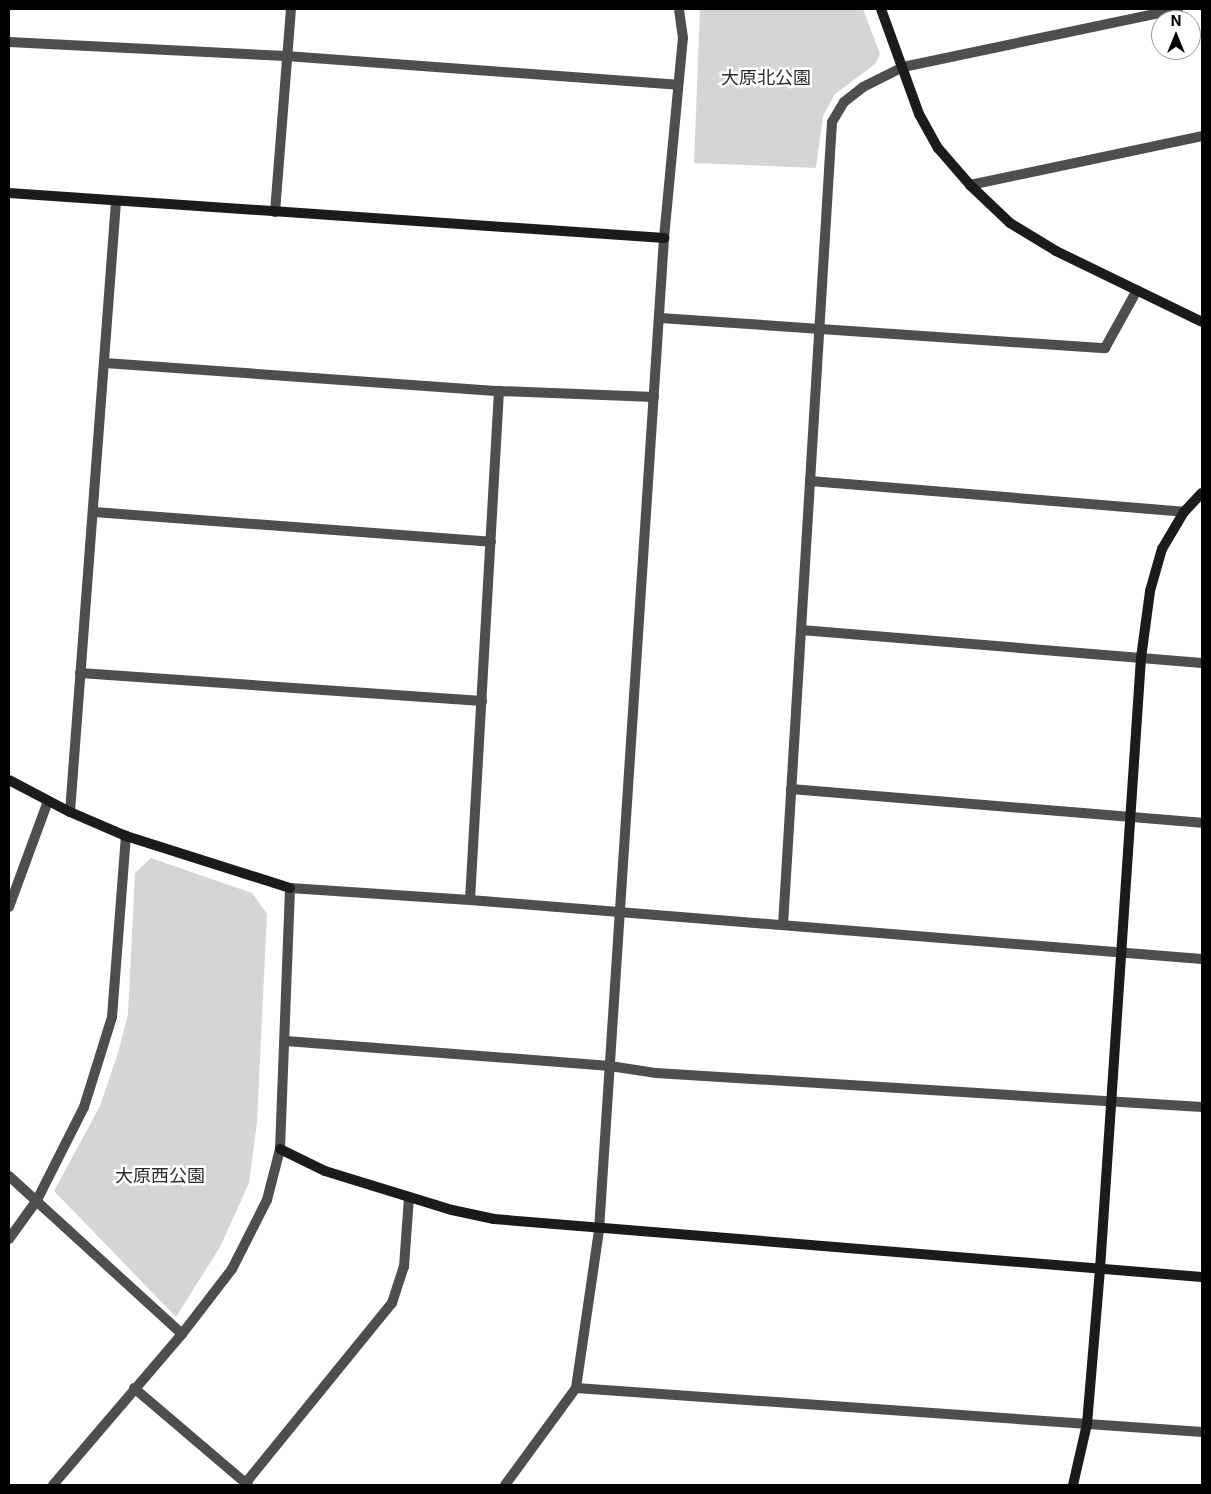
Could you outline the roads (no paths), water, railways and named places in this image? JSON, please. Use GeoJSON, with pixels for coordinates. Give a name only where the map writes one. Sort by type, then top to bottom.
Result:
{"type":"FeatureCollection","features":[{"type":"Feature","properties":{"kind":"street"},"geometry":{"type":"LineString","coordinates":[[275,212],[291,9]]}},
{"type":"Feature","properties":{"kind":"street"},"geometry":{"type":"LineString","coordinates":[[505,1485],[576,1388],[599,1230],[664,238],[683,38],[679,9]]}},
{"type":"Feature","properties":{"kind":"street"},"geometry":{"type":"LineString","coordinates":[[880,9],[919,114],[938,148],[970,186],[1010,223],[1056,250],[1202,322]]}},
{"type":"Feature","properties":{"kind":"street"},"geometry":{"type":"LineString","coordinates":[[783,924],[832,122],[844,102],[863,87],[903,67],[1178,9]]}},
{"type":"Feature","properties":{"kind":"street"},"geometry":{"type":"LineString","coordinates":[[9,42],[286,56],[678,85]]}},
{"type":"Feature","properties":{"kind":"street"},"geometry":{"type":"LineString","coordinates":[[970,186],[1202,136]]}},
{"type":"Feature","properties":{"kind":"street"},"geometry":{"type":"LineString","coordinates":[[9,193],[116,202],[664,238]]}},
{"type":"Feature","properties":{"kind":"street"},"geometry":{"type":"LineString","coordinates":[[70,812],[116,202]]}},
{"type":"Feature","properties":{"kind":"street"},"geometry":{"type":"LineString","coordinates":[[660,318],[1105,348],[1137,290]]}},
{"type":"Feature","properties":{"kind":"street"},"geometry":{"type":"LineString","coordinates":[[105,363],[499,391],[654,397]]}},
{"type":"Feature","properties":{"kind":"street"},"geometry":{"type":"LineString","coordinates":[[470,900],[499,391]]}},
{"type":"Feature","properties":{"kind":"street"},"geometry":{"type":"LineString","coordinates":[[810,481],[1184,512]]}},
{"type":"Feature","properties":{"kind":"street"},"geometry":{"type":"LineString","coordinates":[[1072,1485],[1087,1424],[1100,1269],[1120,952],[1132,817],[1141,658],[1150,591],[1160,558],[1184,512],[1202,493]]}},
{"type":"Feature","properties":{"kind":"street"},"geometry":{"type":"LineString","coordinates":[[94,512],[491,542]]}},
{"type":"Feature","properties":{"kind":"street"},"geometry":{"type":"LineString","coordinates":[[801,630],[1202,663]]}},
{"type":"Feature","properties":{"kind":"street"},"geometry":{"type":"LineString","coordinates":[[80,673],[482,702]]}},
{"type":"Feature","properties":{"kind":"street"},"geometry":{"type":"LineString","coordinates":[[9,780],[70,812],[126,836],[290,888],[621,911],[1202,959]]}},
{"type":"Feature","properties":{"kind":"street"},"geometry":{"type":"LineString","coordinates":[[791,789],[1202,823]]}},
{"type":"Feature","properties":{"kind":"street"},"geometry":{"type":"LineString","coordinates":[[9,907],[48,801]]}},
{"type":"Feature","properties":{"kind":"street"},"geometry":{"type":"LineString","coordinates":[[9,1239],[37,1200],[84,1108],[112,1018],[126,836]]}},
{"type":"Feature","properties":{"kind":"street"},"geometry":{"type":"LineString","coordinates":[[53,1485],[182,1334],[232,1269],[267,1200],[280,1149],[286,1041],[290,888]]}},
{"type":"Feature","properties":{"kind":"street"},"geometry":{"type":"LineString","coordinates":[[286,1041],[610,1066],[656,1073],[1202,1107]]}},
{"type":"Feature","properties":{"kind":"street"},"geometry":{"type":"LineString","coordinates":[[280,1149],[325,1171],[409,1197],[494,1219],[599,1230],[1202,1277]]}},
{"type":"Feature","properties":{"kind":"street"},"geometry":{"type":"LineString","coordinates":[[9,1176],[182,1334]]}},
{"type":"Feature","properties":{"kind":"street"},"geometry":{"type":"LineString","coordinates":[[134,1388],[246,1485],[392,1303],[404,1267],[409,1197]]}},
{"type":"Feature","properties":{"kind":"street"},"geometry":{"type":"LineString","coordinates":[[576,1388],[1202,1432]]}},
{"type":"Feature","properties":{"kind":"park label","name":"大原北公園"},"geometry":{"type":"Point","coordinates":[766,78]}},
{"type":"Feature","properties":{"kind":"park label","name":"大原西公園"},"geometry":{"type":"Point","coordinates":[160,1176]}}]}
